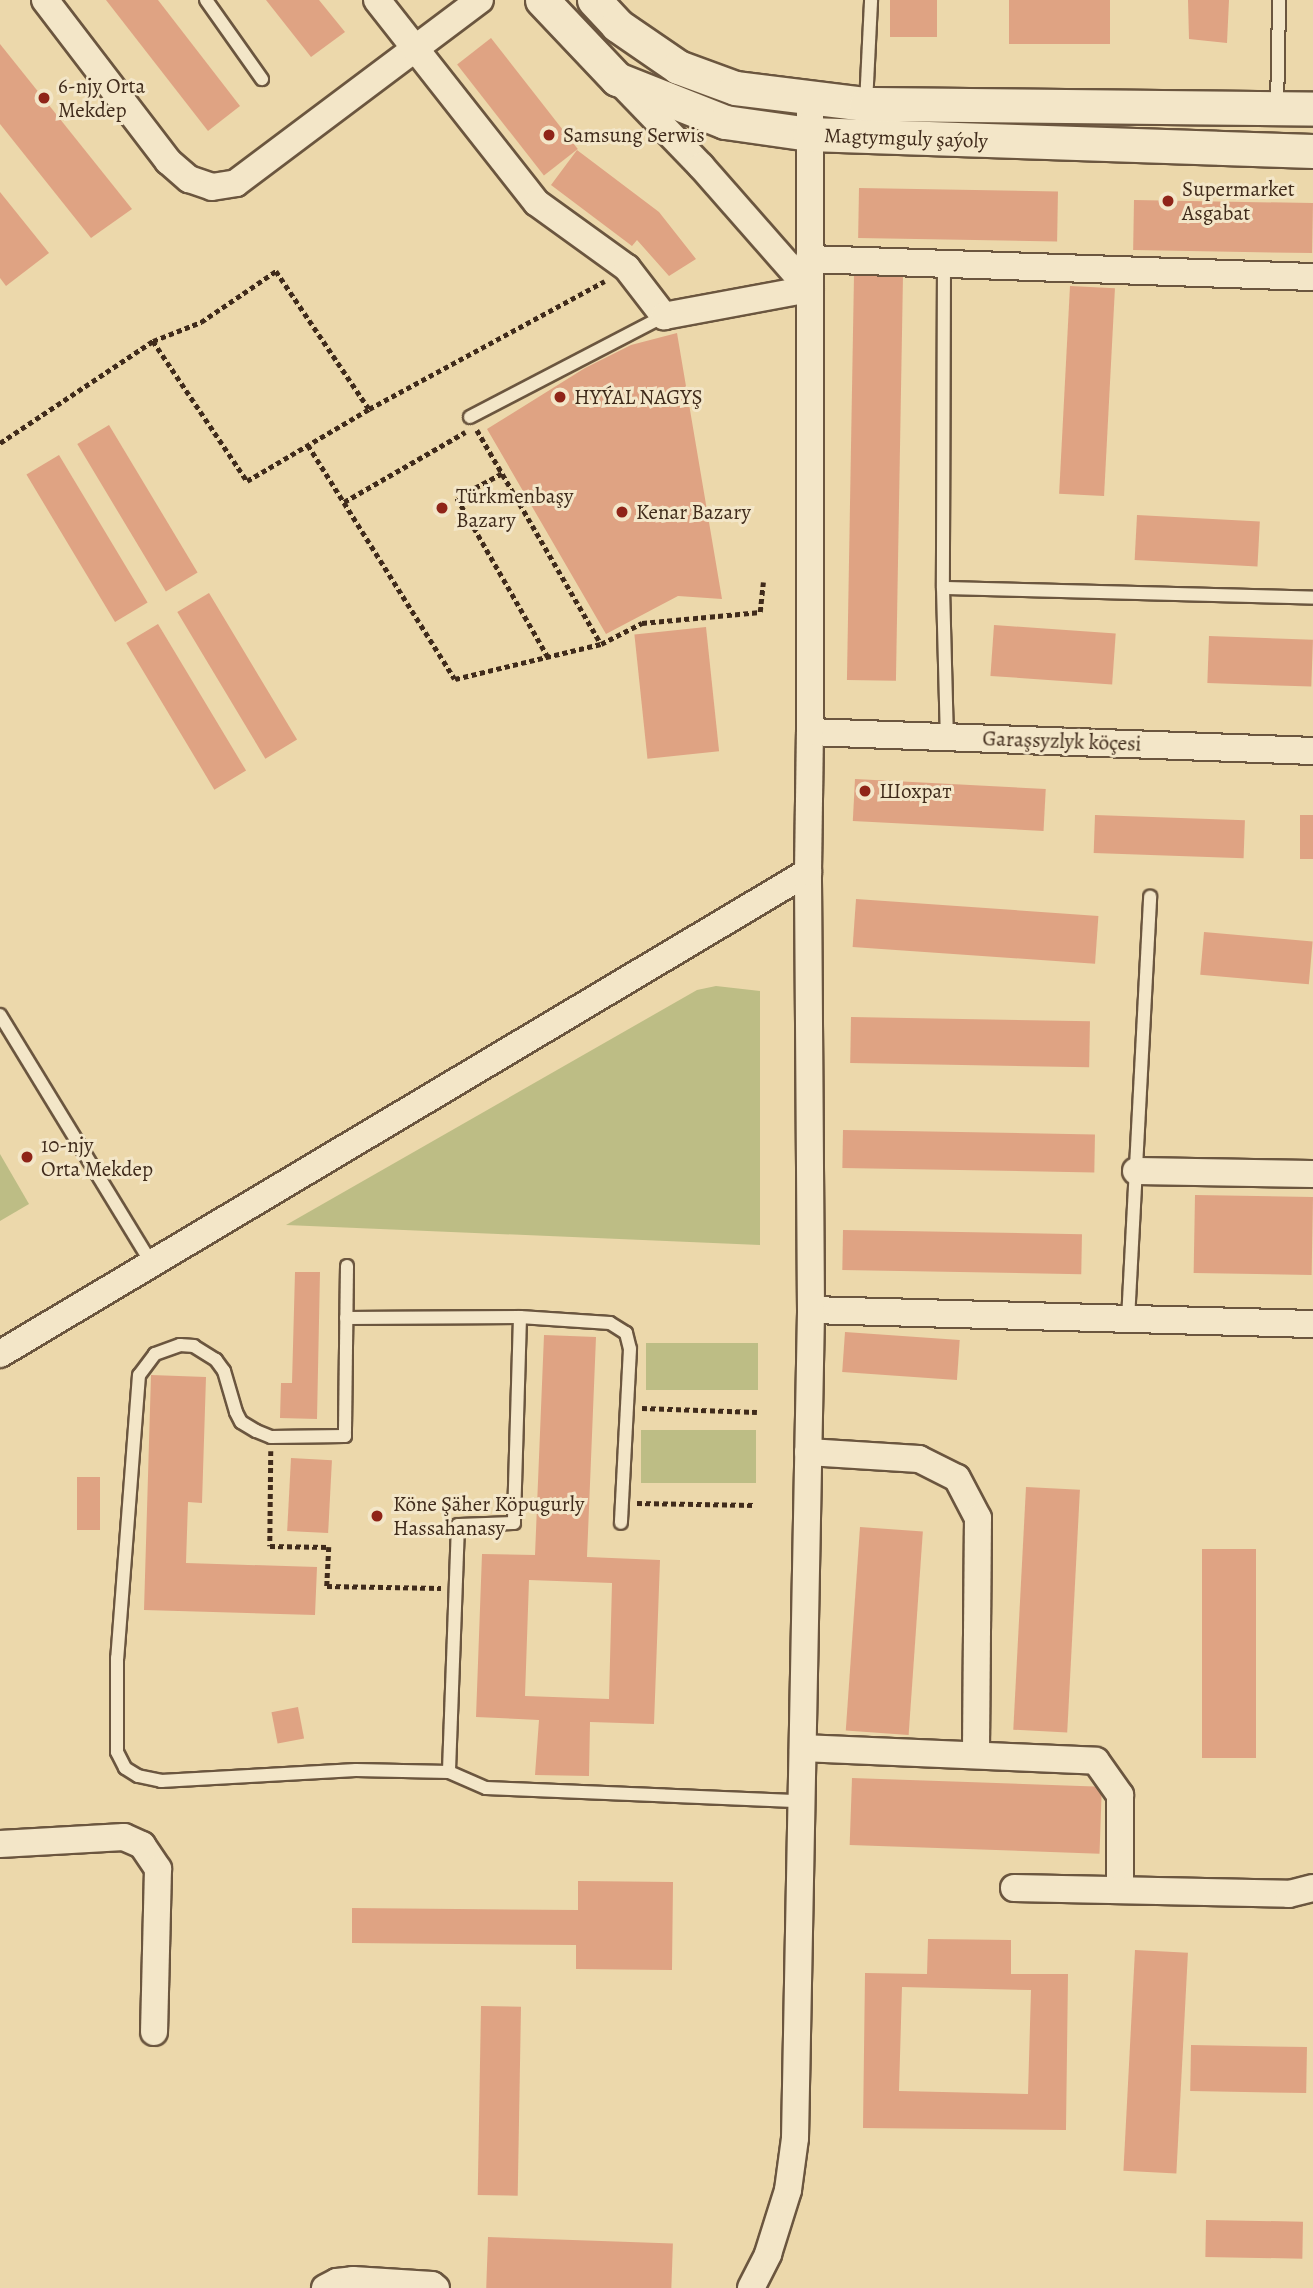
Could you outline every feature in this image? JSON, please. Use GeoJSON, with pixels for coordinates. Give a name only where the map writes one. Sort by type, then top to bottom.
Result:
{"type":"FeatureCollection","features":[{"type":"Feature","properties":{"kind":"street"},"geometry":{"type":"LineString","coordinates":[[45,0],[167,161],[189,179],[212,187],[236,183],[480,0]]}},
{"type":"Feature","properties":{"kind":"street"},"geometry":{"type":"LineString","coordinates":[[376,0],[537,203],[627,268],[664,316],[810,289]]}},
{"type":"Feature","properties":{"kind":"street","name":"Magtymguly şaýoly"},"geometry":{"type":"LineString","coordinates":[[542,0],[617,79],[725,122],[809,134],[1313,151]]}},
{"type":"Feature","properties":{"kind":"street","name":"Magtymguly şaýoly"},"geometry":{"type":"LineString","coordinates":[[594,0],[617,25],[678,67],[735,88],[866,104],[1313,109]]}},
{"type":"Feature","properties":{"kind":"street"},"geometry":{"type":"LineString","coordinates":[[617,79],[701,166],[810,289]]}},
{"type":"Feature","properties":{"kind":"street"},"geometry":{"type":"LineString","coordinates":[[751,2288],[768,2254],[788,2190],[795,2138],[811,1310],[808,873],[810,98]]}},
{"type":"Feature","properties":{"kind":"street"},"geometry":{"type":"LineString","coordinates":[[809,259],[1313,277]]}},
{"type":"Feature","properties":{"kind":"street","name":"Garaşsyzlyk köçesi"},"geometry":{"type":"LineString","coordinates":[[810,732],[1313,751]]}},
{"type":"Feature","properties":{"kind":"street"},"geometry":{"type":"LineString","coordinates":[[0,1354],[808,873]]}},
{"type":"Feature","properties":{"kind":"street"},"geometry":{"type":"LineString","coordinates":[[1136,1171],[1313,1174]]}},
{"type":"Feature","properties":{"kind":"street"},"geometry":{"type":"LineString","coordinates":[[811,1310],[1313,1324]]}},
{"type":"Feature","properties":{"kind":"street"},"geometry":{"type":"LineString","coordinates":[[808,1452],[919,1459],[957,1478],[978,1518],[976,1755]]}},
{"type":"Feature","properties":{"kind":"street"},"geometry":{"type":"LineString","coordinates":[[803,1748],[1096,1760],[1120,1795],[1120,1888]]}},
{"type":"Feature","properties":{"kind":"street"},"geometry":{"type":"LineString","coordinates":[[0,1844],[124,1837],[142,1845],[158,1869],[154,2032]]}},
{"type":"Feature","properties":{"kind":"street"},"geometry":{"type":"LineString","coordinates":[[1014,1888],[1301,1891],[1313,1904]]}},
{"type":"Feature","properties":{"kind":"street"},"geometry":{"type":"LineString","coordinates":[[325,2288],[337,2282],[353,2280],[432,2285],[436,2288]]}},
{"type":"Feature","properties":{"kind":"lane"},"geometry":{"type":"LineString","coordinates":[[206,0],[262,79]]}},
{"type":"Feature","properties":{"kind":"lane"},"geometry":{"type":"LineString","coordinates":[[866,104],[871,0]]}},
{"type":"Feature","properties":{"kind":"lane"},"geometry":{"type":"LineString","coordinates":[[1277,109],[1279,0]]}},
{"type":"Feature","properties":{"kind":"lane"},"geometry":{"type":"LineString","coordinates":[[944,264],[943,588],[947,737]]}},
{"type":"Feature","properties":{"kind":"lane"},"geometry":{"type":"LineString","coordinates":[[470,417],[664,316]]}},
{"type":"Feature","properties":{"kind":"lane"},"geometry":{"type":"LineString","coordinates":[[943,588],[1313,598]]}},
{"type":"Feature","properties":{"kind":"lane"},"geometry":{"type":"LineString","coordinates":[[1128,1320],[1150,897]]}},
{"type":"Feature","properties":{"kind":"lane"},"geometry":{"type":"LineString","coordinates":[[0,1015],[152,1264]]}},
{"type":"Feature","properties":{"kind":"lane"},"geometry":{"type":"LineString","coordinates":[[347,1266],[345,1436],[271,1437],[241,1422],[224,1371],[206,1352],[194,1346],[167,1348],[146,1363],[139,1375],[117,1658],[117,1752],[125,1768],[138,1776],[160,1781],[356,1770],[449,1772],[486,1788],[800,1801]]}},
{"type":"Feature","properties":{"kind":"lane"},"geometry":{"type":"LineString","coordinates":[[346,1318],[520,1317],[610,1323],[626,1333],[630,1349],[621,1523]]}},
{"type":"Feature","properties":{"kind":"lane"},"geometry":{"type":"LineString","coordinates":[[449,1772],[458,1525],[514,1523],[520,1317]]}},
{"type":"Feature","properties":{"kind":"path"},"geometry":{"type":"LineString","coordinates":[[153,341],[247,481],[369,409],[627,268]]}},
{"type":"Feature","properties":{"kind":"path"},"geometry":{"type":"LineString","coordinates":[[0,443],[153,341],[201,323],[276,271],[369,409]]}},
{"type":"Feature","properties":{"kind":"path"},"geometry":{"type":"LineString","coordinates":[[344,502],[475,427],[601,644]]}},
{"type":"Feature","properties":{"kind":"path"},"geometry":{"type":"LineString","coordinates":[[308,445],[455,679],[601,644],[642,623],[760,612],[763,582]]}},
{"type":"Feature","properties":{"kind":"path"},"geometry":{"type":"LineString","coordinates":[[502,474],[457,498],[548,657]]}},
{"type":"Feature","properties":{"kind":"path"},"geometry":{"type":"LineString","coordinates":[[627,1407],[757,1412]]}},
{"type":"Feature","properties":{"kind":"path"},"geometry":{"type":"LineString","coordinates":[[271,1437],[270,1546],[329,1547],[327,1586],[456,1588]]}},
{"type":"Feature","properties":{"kind":"path"},"geometry":{"type":"LineString","coordinates":[[622,1503],[755,1505]]}},
{"type":"Feature","properties":{"kind":"green space"},"geometry":{"type":"Polygon","coordinates":[[[716,986],[760,991],[760,1245],[286,1225],[697,990],[716,986]]]}},
{"type":"Feature","properties":{"kind":"green space"},"geometry":{"type":"Polygon","coordinates":[[[0,1154],[29,1204],[0,1221],[0,1154]]]}},
{"type":"Feature","properties":{"kind":"green space"},"geometry":{"type":"Polygon","coordinates":[[[646,1343],[758,1343],[758,1390],[646,1390],[646,1343]]]}},
{"type":"Feature","properties":{"kind":"green space"},"geometry":{"type":"Polygon","coordinates":[[[641,1430],[756,1430],[756,1483],[641,1483],[641,1430]]]}},
{"type":"Feature","properties":{"kind":"building"},"geometry":{"type":"Polygon","coordinates":[[[106,0],[158,0],[240,106],[208,131],[106,0]]]}},
{"type":"Feature","properties":{"kind":"building"},"geometry":{"type":"Polygon","coordinates":[[[266,0],[319,0],[345,32],[311,57],[266,0]]]}},
{"type":"Feature","properties":{"kind":"building"},"geometry":{"type":"Polygon","coordinates":[[[890,0],[937,0],[937,37],[890,37],[890,0]]]}},
{"type":"Feature","properties":{"kind":"building"},"geometry":{"type":"Polygon","coordinates":[[[1009,0],[1110,0],[1110,44],[1009,44],[1009,0]]]}},
{"type":"Feature","properties":{"kind":"building"},"geometry":{"type":"Polygon","coordinates":[[[1188,0],[1229,0],[1227,43],[1189,39],[1188,0]]]}},
{"type":"Feature","properties":{"kind":"building"},"geometry":{"type":"Polygon","coordinates":[[[491,38],[578,149],[544,176],[457,64],[491,38]]]}},
{"type":"Feature","properties":{"kind":"building"},"geometry":{"type":"Polygon","coordinates":[[[0,44],[132,209],[91,238],[0,124],[0,44]]]}},
{"type":"Feature","properties":{"kind":"building"},"geometry":{"type":"Polygon","coordinates":[[[577,150],[659,212],[696,259],[669,276],[637,240],[632,246],[551,185],[577,150]]]}},
{"type":"Feature","properties":{"kind":"building"},"geometry":{"type":"Polygon","coordinates":[[[859,188],[1058,191],[1057,241],[858,238],[859,188]]]}},
{"type":"Feature","properties":{"kind":"building"},"geometry":{"type":"Polygon","coordinates":[[[0,192],[49,253],[6,286],[0,278],[0,192]]]}},
{"type":"Feature","properties":{"kind":"building"},"geometry":{"type":"Polygon","coordinates":[[[1134,200],[1313,203],[1312,253],[1133,250],[1134,200]]]}},
{"type":"Feature","properties":{"kind":"building"},"geometry":{"type":"Polygon","coordinates":[[[854,275],[903,276],[896,681],[847,680],[854,275]]]}},
{"type":"Feature","properties":{"kind":"building"},"geometry":{"type":"Polygon","coordinates":[[[1070,286],[1115,288],[1104,496],[1059,494],[1070,286]]]}},
{"type":"Feature","properties":{"kind":"building","name":"Kenar Bazary"},"geometry":{"type":"Polygon","coordinates":[[[677,333],[722,599],[678,596],[606,634],[487,429],[585,368],[631,345],[677,333]]]}},
{"type":"Feature","properties":{"kind":"building"},"geometry":{"type":"Polygon","coordinates":[[[109,425],[198,572],[166,591],[77,444],[109,425]]]}},
{"type":"Feature","properties":{"kind":"building"},"geometry":{"type":"Polygon","coordinates":[[[59,455],[148,602],[115,622],[26,475],[59,455]]]}},
{"type":"Feature","properties":{"kind":"building"},"geometry":{"type":"Polygon","coordinates":[[[1137,515],[1260,521],[1257,566],[1135,560],[1137,515]]]}},
{"type":"Feature","properties":{"kind":"building"},"geometry":{"type":"Polygon","coordinates":[[[209,593],[297,740],[265,759],[177,612],[209,593]]]}},
{"type":"Feature","properties":{"kind":"building"},"geometry":{"type":"Polygon","coordinates":[[[158,624],[246,771],[214,790],[126,643],[158,624]]]}},
{"type":"Feature","properties":{"kind":"building"},"geometry":{"type":"Polygon","coordinates":[[[994,625],[1116,634],[1112,684],[990,676],[994,625]]]}},
{"type":"Feature","properties":{"kind":"building"},"geometry":{"type":"Polygon","coordinates":[[[706,627],[719,751],[647,759],[634,635],[706,627]]]}},
{"type":"Feature","properties":{"kind":"building"},"geometry":{"type":"Polygon","coordinates":[[[1209,636],[1313,640],[1311,687],[1207,683],[1209,636]]]}},
{"type":"Feature","properties":{"kind":"building"},"geometry":{"type":"Polygon","coordinates":[[[855,779],[1046,789],[1044,831],[853,821],[855,779]]]}},
{"type":"Feature","properties":{"kind":"building"},"geometry":{"type":"Polygon","coordinates":[[[1095,815],[1245,820],[1244,858],[1094,853],[1095,815]]]}},
{"type":"Feature","properties":{"kind":"building"},"geometry":{"type":"Polygon","coordinates":[[[1300,815],[1313,815],[1313,859],[1300,859],[1300,815]]]}},
{"type":"Feature","properties":{"kind":"building"},"geometry":{"type":"Polygon","coordinates":[[[856,899],[1098,916],[1095,964],[853,947],[856,899]]]}},
{"type":"Feature","properties":{"kind":"building"},"geometry":{"type":"Polygon","coordinates":[[[1204,932],[1313,941],[1309,984],[1200,975],[1204,932]]]}},
{"type":"Feature","properties":{"kind":"building"},"geometry":{"type":"Polygon","coordinates":[[[851,1017],[1090,1021],[1089,1067],[850,1063],[851,1017]]]}},
{"type":"Feature","properties":{"kind":"building"},"geometry":{"type":"Polygon","coordinates":[[[843,1130],[1095,1134],[1094,1172],[842,1168],[843,1130]]]}},
{"type":"Feature","properties":{"kind":"building"},"geometry":{"type":"Polygon","coordinates":[[[1195,1195],[1313,1197],[1312,1275],[1194,1273],[1195,1195]]]}},
{"type":"Feature","properties":{"kind":"building"},"geometry":{"type":"Polygon","coordinates":[[[843,1230],[1082,1234],[1081,1274],[842,1270],[843,1230]]]}},
{"type":"Feature","properties":{"kind":"building"},"geometry":{"type":"Polygon","coordinates":[[[295,1272],[320,1272],[317,1419],[280,1418],[281,1383],[292,1383],[295,1272]]]}},
{"type":"Feature","properties":{"kind":"building"},"geometry":{"type":"Polygon","coordinates":[[[845,1332],[960,1340],[957,1380],[842,1372],[845,1332]]]}},
{"type":"Feature","properties":{"kind":"building"},"geometry":{"type":"Polygon","coordinates":[[[544,1335],[596,1337],[587,1557],[660,1560],[654,1724],[590,1722],[589,1776],[535,1775],[539,1720],[476,1717],[482,1554],[535,1555],[544,1335]],[[529,1580],[525,1696],[609,1699],[612,1583],[529,1580]]]}},
{"type":"Feature","properties":{"kind":"building"},"geometry":{"type":"Polygon","coordinates":[[[151,1375],[206,1377],[202,1503],[188,1502],[186,1563],[317,1567],[315,1615],[144,1610],[151,1375]]]}},
{"type":"Feature","properties":{"kind":"building"},"geometry":{"type":"Polygon","coordinates":[[[291,1458],[332,1460],[328,1533],[287,1531],[291,1458]]]}},
{"type":"Feature","properties":{"kind":"building"},"geometry":{"type":"Polygon","coordinates":[[[77,1477],[100,1477],[100,1530],[77,1530],[77,1477]]]}},
{"type":"Feature","properties":{"kind":"building"},"geometry":{"type":"Polygon","coordinates":[[[1026,1487],[1080,1490],[1067,1732],[1013,1730],[1026,1487]]]}},
{"type":"Feature","properties":{"kind":"building"},"geometry":{"type":"Polygon","coordinates":[[[860,1527],[923,1531],[909,1735],[846,1731],[860,1527]]]}},
{"type":"Feature","properties":{"kind":"building"},"geometry":{"type":"Polygon","coordinates":[[[1202,1549],[1256,1549],[1256,1758],[1202,1758],[1202,1549]]]}},
{"type":"Feature","properties":{"kind":"building"},"geometry":{"type":"Polygon","coordinates":[[[298,1707],[304,1738],[278,1744],[271,1712],[298,1707]]]}},
{"type":"Feature","properties":{"kind":"building"},"geometry":{"type":"Polygon","coordinates":[[[852,1778],[1102,1787],[1100,1854],[850,1845],[852,1778]]]}},
{"type":"Feature","properties":{"kind":"building"},"geometry":{"type":"Polygon","coordinates":[[[578,1881],[673,1882],[672,1970],[576,1969],[576,1945],[352,1943],[352,1908],[578,1910],[578,1881]]]}},
{"type":"Feature","properties":{"kind":"building"},"geometry":{"type":"Polygon","coordinates":[[[928,1939],[1011,1940],[1011,1974],[1068,1974],[1066,2130],[863,2128],[865,1973],[927,1974],[928,1939]],[[902,1987],[899,2091],[1028,2094],[1031,1990],[902,1987]]]}},
{"type":"Feature","properties":{"kind":"building"},"geometry":{"type":"Polygon","coordinates":[[[1135,1950],[1188,1953],[1176,2173],[1123,2171],[1135,1950]]]}},
{"type":"Feature","properties":{"kind":"building"},"geometry":{"type":"Polygon","coordinates":[[[481,2006],[521,2007],[518,2196],[478,2195],[481,2006]]]}},
{"type":"Feature","properties":{"kind":"building"},"geometry":{"type":"Polygon","coordinates":[[[1191,2045],[1307,2047],[1306,2093],[1190,2091],[1191,2045]]]}},
{"type":"Feature","properties":{"kind":"building"},"geometry":{"type":"Polygon","coordinates":[[[1206,2220],[1303,2222],[1302,2259],[1205,2257],[1206,2220]]]}},
{"type":"Feature","properties":{"kind":"building"},"geometry":{"type":"Polygon","coordinates":[[[488,2237],[673,2243],[671,2288],[486,2288],[488,2237]]]}},
{"type":"Feature","properties":{"kind":"place","name":"6-njy Orta Mekdep"},"geometry":{"type":"Point","coordinates":[44,98]}},
{"type":"Feature","properties":{"kind":"place","name":"Samsung Serwis"},"geometry":{"type":"Point","coordinates":[549,135]}},
{"type":"Feature","properties":{"kind":"place","name":"Supermarket Asgabat"},"geometry":{"type":"Point","coordinates":[1168,201]}},
{"type":"Feature","properties":{"kind":"place","name":"HYÝAL NAGYŞ"},"geometry":{"type":"Point","coordinates":[560,397]}},
{"type":"Feature","properties":{"kind":"place","name":"Türkmenbaşy Bazary"},"geometry":{"type":"Point","coordinates":[442,508]}},
{"type":"Feature","properties":{"kind":"place","name":"Kenar Bazary"},"geometry":{"type":"Point","coordinates":[622,512]}},
{"type":"Feature","properties":{"kind":"place","name":"Шохрат"},"geometry":{"type":"Point","coordinates":[865,791]}},
{"type":"Feature","properties":{"kind":"place","name":"10-njy Orta Mekdep"},"geometry":{"type":"Point","coordinates":[27,1157]}},
{"type":"Feature","properties":{"kind":"place","name":"Köne Şäher Köpugurly Hassahanasy"},"geometry":{"type":"Point","coordinates":[377,1516]}}]}
